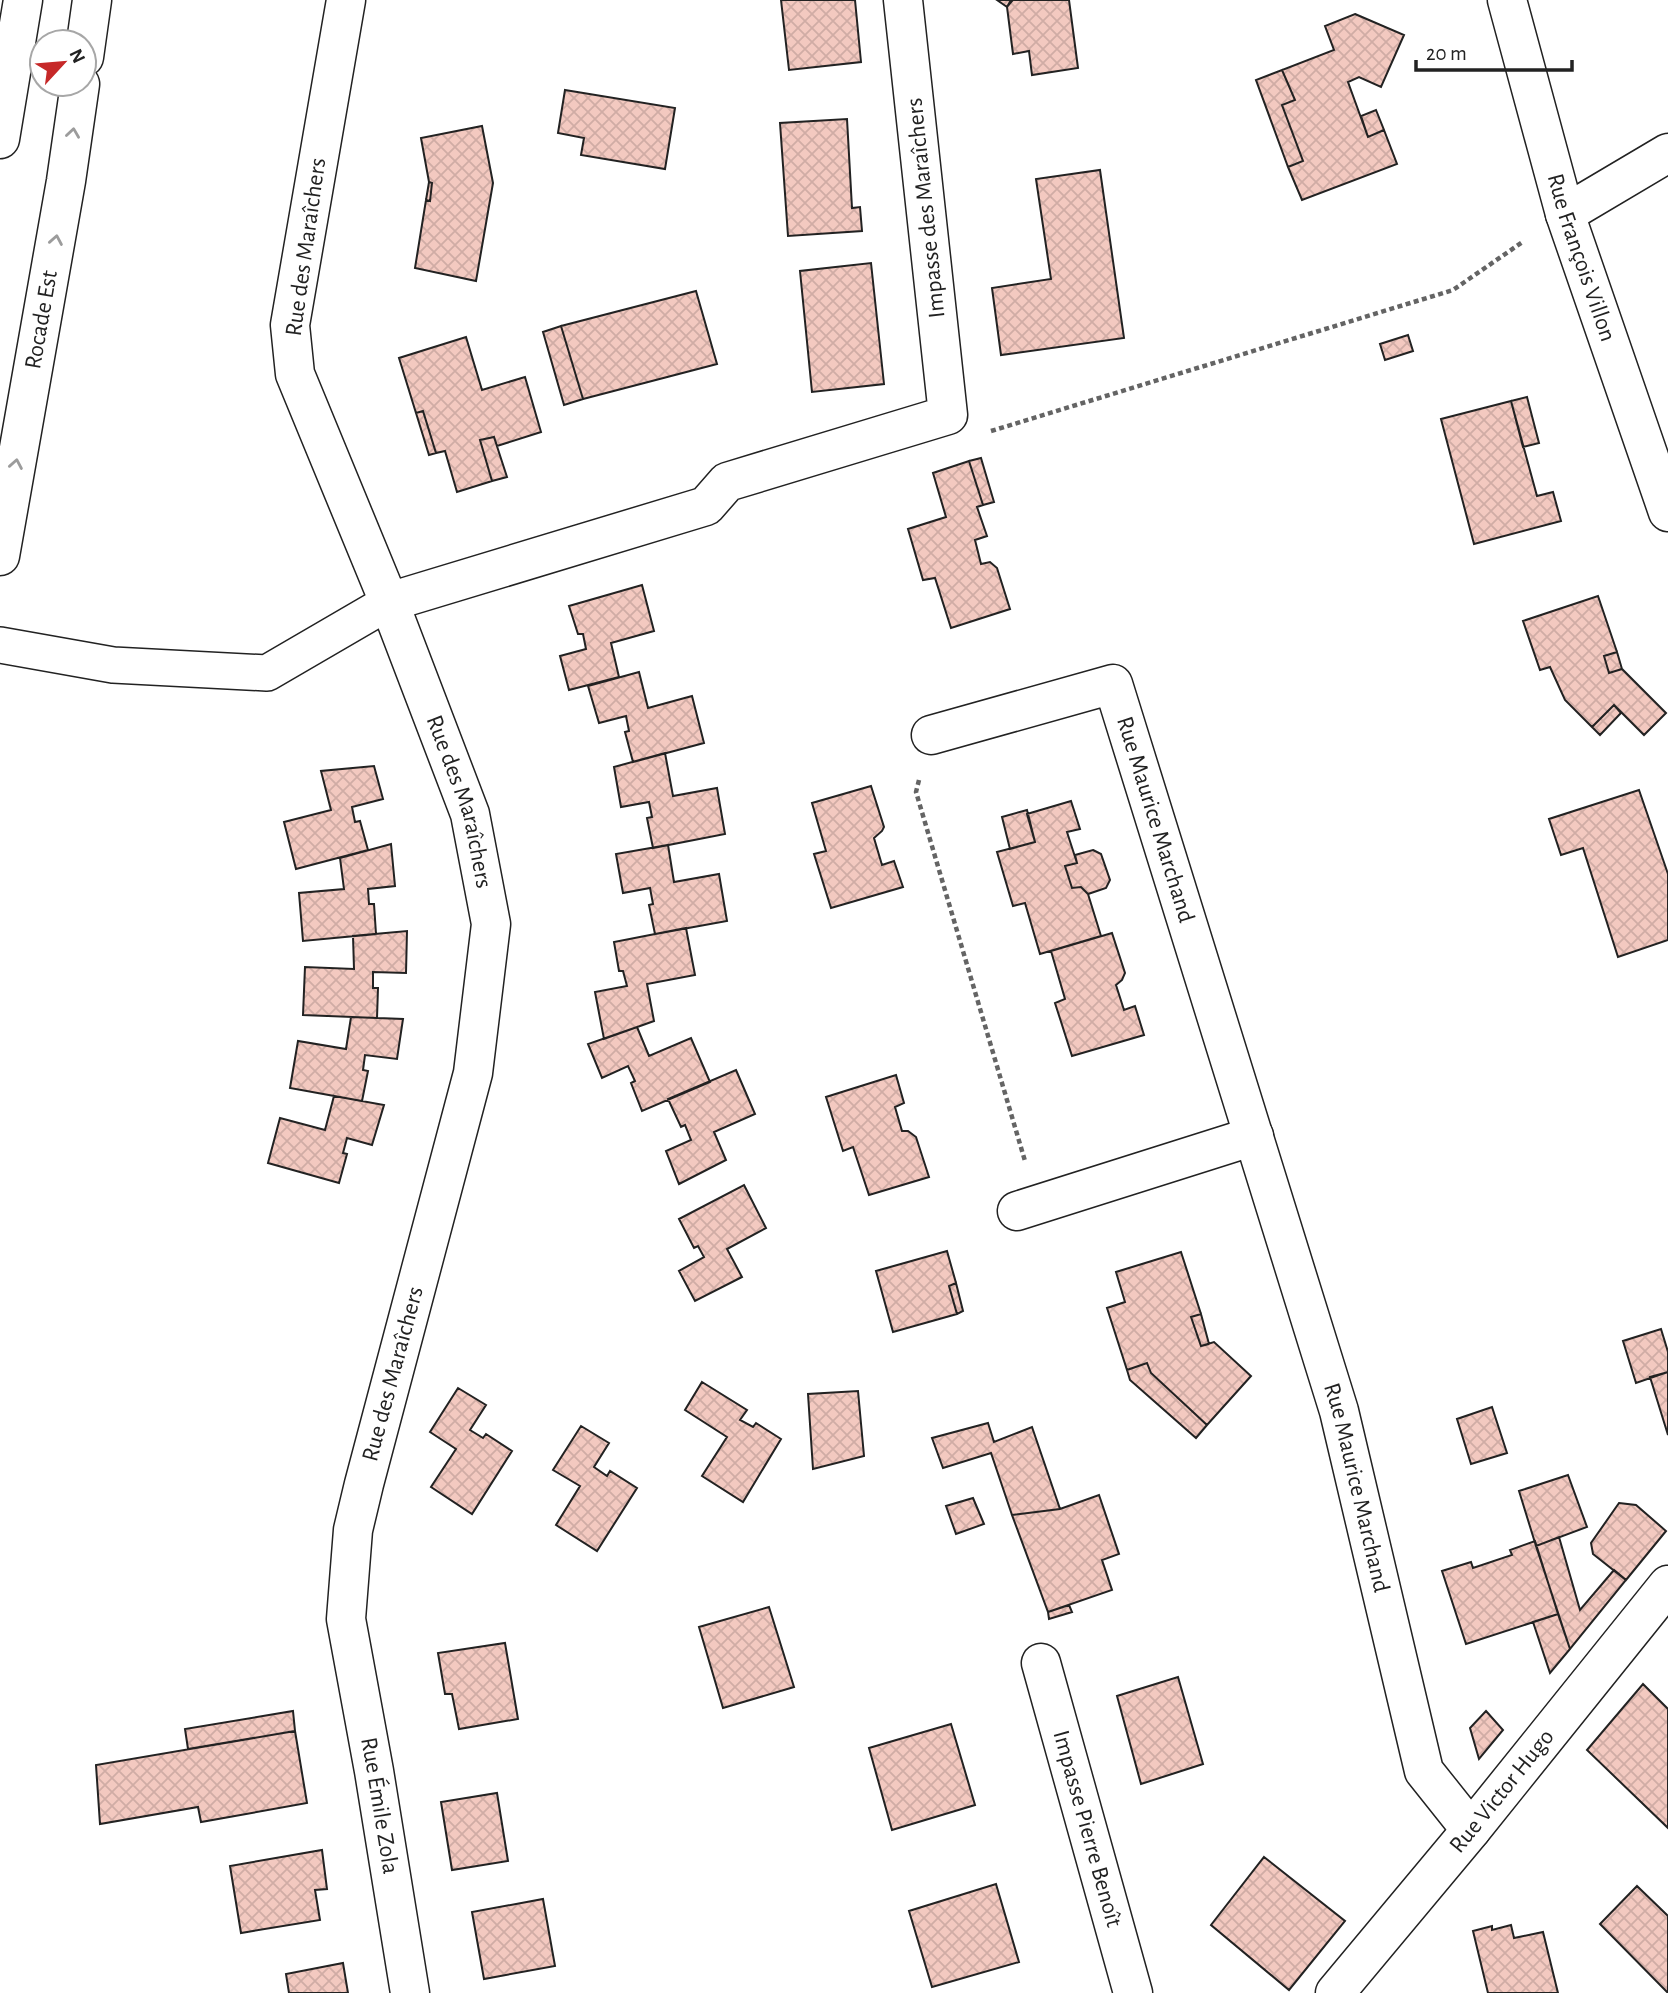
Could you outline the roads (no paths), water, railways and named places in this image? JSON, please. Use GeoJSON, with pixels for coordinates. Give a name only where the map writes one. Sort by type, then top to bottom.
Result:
{"type":"FeatureCollection","features":[{"type":"Feature","properties":{"kind":"main road"},"geometry":{"type":"LineString","coordinates":[[0,139],[23,0]]}},
{"type":"Feature","properties":{"kind":"main road"},"geometry":{"type":"LineString","coordinates":[[88,28],[92,0]]}},
{"type":"Feature","properties":{"kind":"main road","name":"Rue des Maraîchers"},"geometry":{"type":"LineString","coordinates":[[346,0],[290,325],[295,374],[389,602],[470,814],[491,924],[473,1073],[353,1530],[346,1619]]}},
{"type":"Feature","properties":{"kind":"main road","name":"Impasse des Maraîchers"},"geometry":{"type":"LineString","coordinates":[[389,602],[706,506],[727,482],[948,415],[904,0]]}},
{"type":"Feature","properties":{"kind":"main road","name":"Rue François Villon"},"geometry":{"type":"LineString","coordinates":[[1507,0],[1564,214],[1668,512]]}},
{"type":"Feature","properties":{"kind":"main road","name":"Rocade Est"},"geometry":{"type":"LineString","coordinates":[[0,556],[66,181],[78,98]]}},
{"type":"Feature","properties":{"kind":"main road"},"geometry":{"type":"LineString","coordinates":[[1564,214],[1668,153]]}},
{"type":"Feature","properties":{"kind":"main road","name":"Rue Maurice Marchand"},"geometry":{"type":"LineString","coordinates":[[930,735],[1114,684],[1339,1411],[1424,1771],[1471,1830]]}},
{"type":"Feature","properties":{"kind":"main road"},"geometry":{"type":"LineString","coordinates":[[1028,1208],[1254,1136]]}},
{"type":"Feature","properties":{"kind":"main road","name":"Rue Victor Hugo"},"geometry":{"type":"LineString","coordinates":[[1335,1993],[1471,1830],[1668,1585]]}},
{"type":"Feature","properties":{"kind":"main road","name":"Rue Émile Zola"},"geometry":{"type":"LineString","coordinates":[[346,1619],[410,1993]]}},
{"type":"Feature","properties":{"kind":"main road","name":"Impasse Pierre Benoît"},"geometry":{"type":"LineString","coordinates":[[1041,1663],[1133,1993]]}},
{"type":"Feature","properties":{"kind":"street"},"geometry":{"type":"LineString","coordinates":[[0,645],[113,665],[267,673],[389,602]]}}]}
